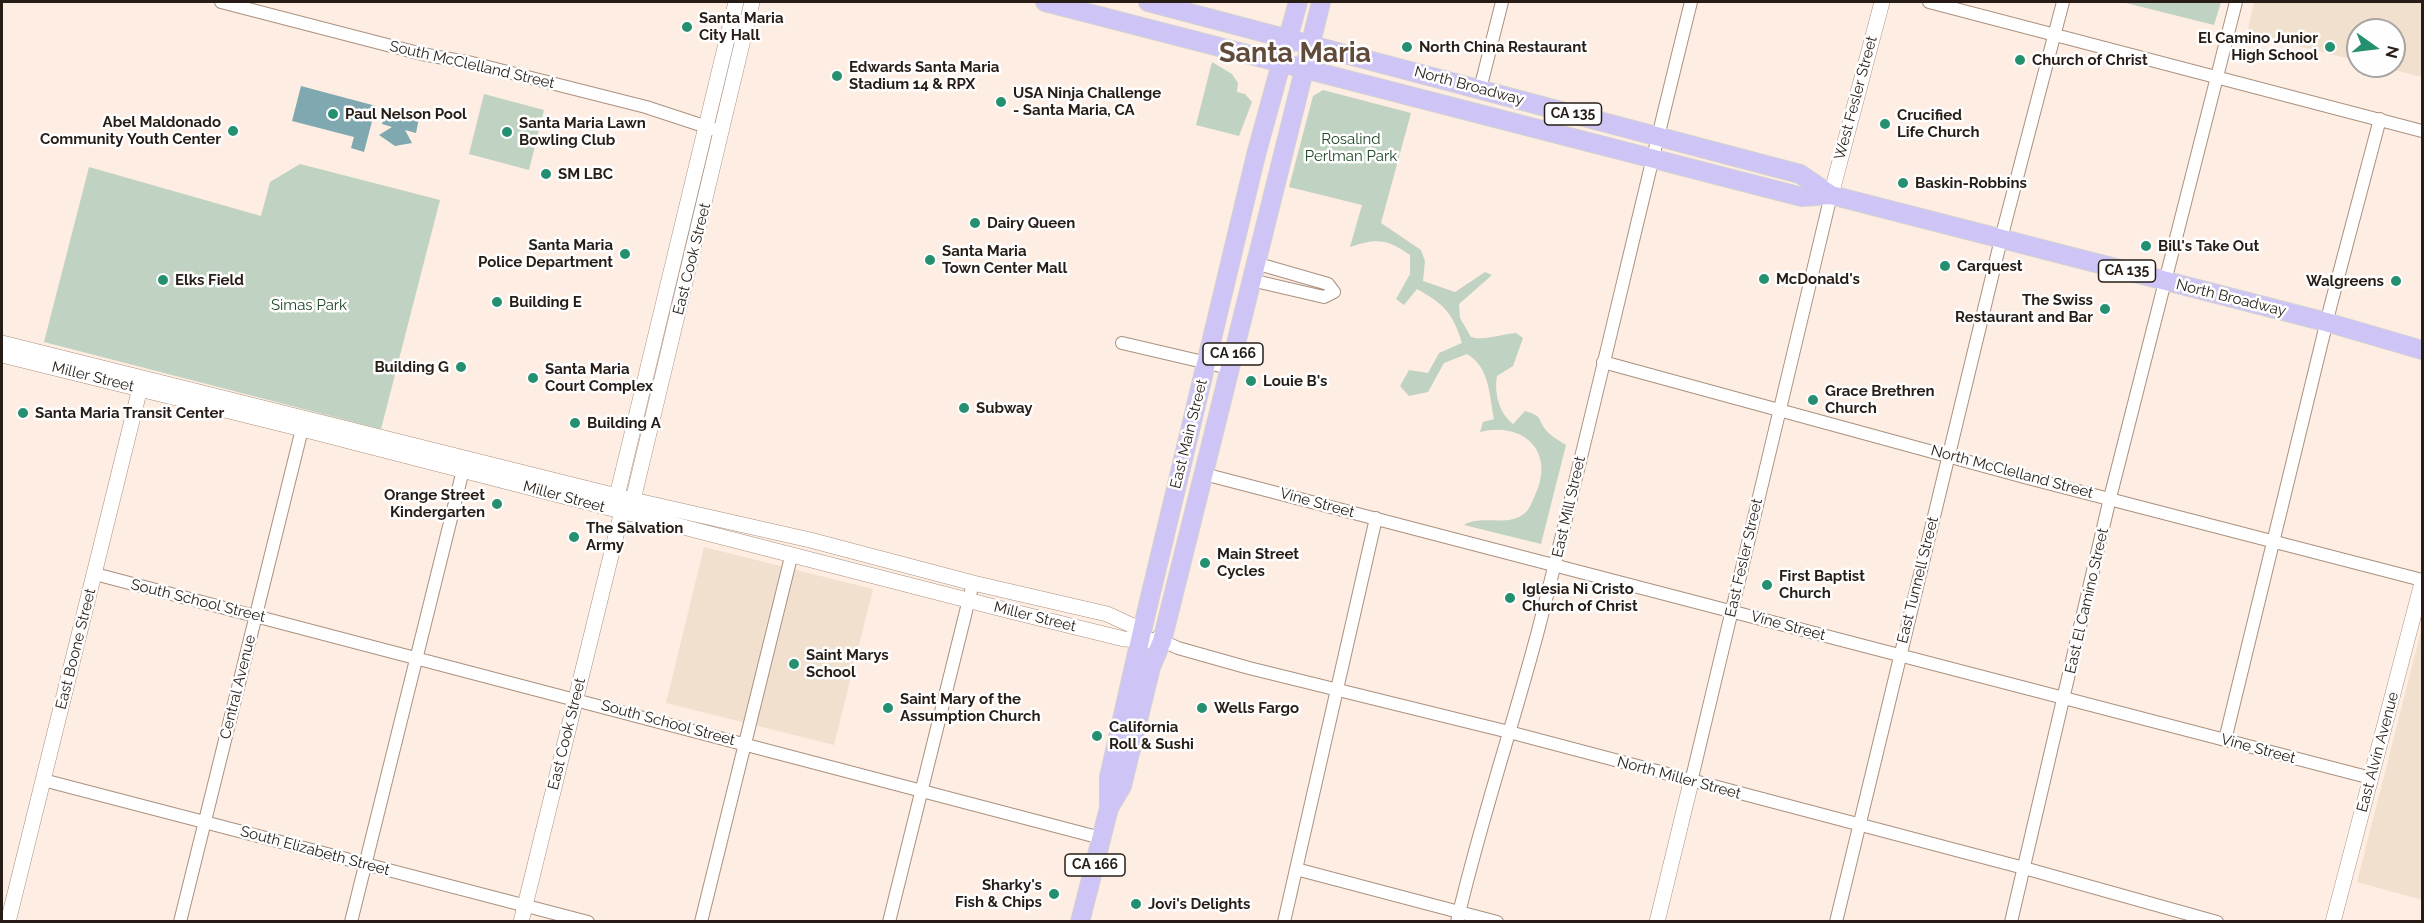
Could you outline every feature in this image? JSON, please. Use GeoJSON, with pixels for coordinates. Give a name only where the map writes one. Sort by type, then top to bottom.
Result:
{"type":"FeatureCollection","features":[{"type":"Feature","properties":{"kind":"main road","name":"CA 135"},"geometry":{"type":"LineString","coordinates":[[1045,2],[1304,67]]}},
{"type":"Feature","properties":{"kind":"main road","name":"CA 135"},"geometry":{"type":"LineString","coordinates":[[1148,2],[1310,44]]}},
{"type":"Feature","properties":{"kind":"main road","name":"CA 166"},"geometry":{"type":"LineString","coordinates":[[1281,61],[1298,2]]}},
{"type":"Feature","properties":{"kind":"main road","name":"CA 166"},"geometry":{"type":"LineString","coordinates":[[1304,67],[1321,2]]}},
{"type":"Feature","properties":{"kind":"main road","name":"North Broadway"},"geometry":{"type":"LineString","coordinates":[[1310,44],[1800,174],[1831,195]]}},
{"type":"Feature","properties":{"kind":"main road","name":"East Main Street"},"geometry":{"type":"LineString","coordinates":[[1080,921],[1109,808],[1109,777],[1141,635],[1256,155],[1281,61]]}},
{"type":"Feature","properties":{"kind":"main road","name":"East Main Street"},"geometry":{"type":"LineString","coordinates":[[1109,808],[1122,786],[1151,667],[1162,641],[1304,67]]}},
{"type":"Feature","properties":{"kind":"main road","name":"North Broadway"},"geometry":{"type":"LineString","coordinates":[[1304,67],[1802,197],[1831,195],[2326,322],[2422,350]]}},
{"type":"Feature","properties":{"kind":"street","name":"South McClelland Street"},"geometry":{"type":"LineString","coordinates":[[221,2],[422,54],[480,65],[706,125],[722,133]]}},
{"type":"Feature","properties":{"kind":"street"},"geometry":{"type":"LineString","coordinates":[[273,15],[276,2]]}},
{"type":"Feature","properties":{"kind":"street","name":"East Cook Street"},"geometry":{"type":"LineString","coordinates":[[616,496],[736,2]]}},
{"type":"Feature","properties":{"kind":"street","name":"East Cook Street"},"geometry":{"type":"LineString","coordinates":[[521,921],[622,512],[633,500],[752,2]]}},
{"type":"Feature","properties":{"kind":"street"},"geometry":{"type":"LineString","coordinates":[[1480,89],[1502,2]]}},
{"type":"Feature","properties":{"kind":"street","name":"East Mill Street"},"geometry":{"type":"LineString","coordinates":[[1458,916],[1509,732],[1522,694],[1555,565],[1691,2]]}},
{"type":"Feature","properties":{"kind":"street","name":"West Fesler Street"},"geometry":{"type":"LineString","coordinates":[[1831,195],[1882,2]]}},
{"type":"Feature","properties":{"kind":"street"},"geometry":{"type":"LineString","coordinates":[[1929,2],[2422,130]]}},
{"type":"Feature","properties":{"kind":"street","name":"East Tunnell Street"},"geometry":{"type":"LineString","coordinates":[[1836,921],[1948,456],[2063,2]]}},
{"type":"Feature","properties":{"kind":"street","name":"East El Camino Street"},"geometry":{"type":"LineString","coordinates":[[2011,921],[2110,498],[2236,2]]}},
{"type":"Feature","properties":{"kind":"street"},"geometry":{"type":"LineString","coordinates":[[2225,740],[2326,322],[2380,119]]}},
{"type":"Feature","properties":{"kind":"street","name":"East Fesler Street"},"geometry":{"type":"LineString","coordinates":[[1657,921],[1831,195]]}},
{"type":"Feature","properties":{"kind":"street"},"geometry":{"type":"LineString","coordinates":[[1253,271],[1328,284],[1334,291],[1324,297],[1253,271]]}},
{"type":"Feature","properties":{"kind":"street"},"geometry":{"type":"LineString","coordinates":[[660,316],[677,321]]}},
{"type":"Feature","properties":{"kind":"street","name":"Miller Street"},"geometry":{"type":"LineString","coordinates":[[2,343],[141,383],[465,464],[810,540],[973,583],[1107,614],[1141,635]]}},
{"type":"Feature","properties":{"kind":"street"},"geometry":{"type":"LineString","coordinates":[[1122,343],[1229,368]]}},
{"type":"Feature","properties":{"kind":"street","name":"Miller Street"},"geometry":{"type":"LineString","coordinates":[[2,355],[141,383]]}},
{"type":"Feature","properties":{"kind":"street","name":"North McClelland Street"},"geometry":{"type":"LineString","coordinates":[[1603,362],[1948,456],[2273,540],[2422,582]]}},
{"type":"Feature","properties":{"kind":"street","name":"East Boone Street"},"geometry":{"type":"LineString","coordinates":[[8,921],[141,383]]}},
{"type":"Feature","properties":{"kind":"street","name":"Central Avenue"},"geometry":{"type":"LineString","coordinates":[[180,921],[304,423]]}},
{"type":"Feature","properties":{"kind":"street"},"geometry":{"type":"LineString","coordinates":[[351,921],[465,464]]}},
{"type":"Feature","properties":{"kind":"street","name":"Miller Street"},"geometry":{"type":"LineString","coordinates":[[465,464],[622,512],[791,557],[969,600],[1162,641]]}},
{"type":"Feature","properties":{"kind":"street","name":"Vine Street"},"geometry":{"type":"LineString","coordinates":[[1204,474],[2371,778]]}},
{"type":"Feature","properties":{"kind":"street"},"geometry":{"type":"LineString","coordinates":[[616,496],[622,512]]}},
{"type":"Feature","properties":{"kind":"street"},"geometry":{"type":"LineString","coordinates":[[1284,921],[1337,697],[1337,688],[1376,518]]}},
{"type":"Feature","properties":{"kind":"street"},"geometry":{"type":"LineString","coordinates":[[701,921],[791,557]]}},
{"type":"Feature","properties":{"kind":"street","name":"South School Street"},"geometry":{"type":"LineString","coordinates":[[94,574],[922,789],[1101,838]]}},
{"type":"Feature","properties":{"kind":"street","name":"East Alvin Avenue"},"geometry":{"type":"LineString","coordinates":[[2333,921],[2422,582]]}},
{"type":"Feature","properties":{"kind":"street"},"geometry":{"type":"LineString","coordinates":[[889,921],[973,583]]}},
{"type":"Feature","properties":{"kind":"street","name":"North Miller Street"},"geometry":{"type":"LineString","coordinates":[[1162,641],[1249,668],[1509,732],[1691,782],[1861,824],[2024,868],[2182,917],[2217,921]]}},
{"type":"Feature","properties":{"kind":"street","name":"South Elizabeth Street"},"geometry":{"type":"LineString","coordinates":[[43,780],[588,921]]}},
{"type":"Feature","properties":{"kind":"street"},"geometry":{"type":"LineString","coordinates":[[1296,869],[1458,916],[1497,921]]}},
{"type":"Feature","properties":{"kind":"shaded area","name":"El Camino Junior High School"},"geometry":{"type":"Polygon","coordinates":[[[2254,2],[2422,2],[2422,77],[2406,73],[2406,18],[2346,18],[2346,58],[2247,33],[2254,2]]]}},
{"type":"Feature","properties":{"kind":"shaded area"},"geometry":{"type":"Polygon","coordinates":[[[704,547],[873,589],[834,745],[666,703],[704,547]]]}},
{"type":"Feature","properties":{"kind":"shaded area"},"geometry":{"type":"Polygon","coordinates":[[[2422,627],[2422,900],[2357,882],[2422,627]]]}},
{"type":"Feature","properties":{"kind":"green space"},"geometry":{"type":"Polygon","coordinates":[[[2122,2],[2221,2],[2214,25],[2122,2]]]}},
{"type":"Feature","properties":{"kind":"green space"},"geometry":{"type":"Polygon","coordinates":[[[1212,62],[1232,74],[1238,83],[1237,92],[1245,94],[1252,102],[1239,136],[1196,125],[1212,62]]]}},
{"type":"Feature","properties":{"kind":"green space","name":"Rosalind Perlman Park"},"geometry":{"type":"Polygon","coordinates":[[[1323,90],[1411,113],[1381,223],[1421,250],[1425,261],[1423,281],[1455,292],[1485,272],[1492,275],[1459,304],[1460,318],[1471,337],[1487,338],[1516,333],[1523,338],[1513,366],[1497,376],[1496,389],[1501,408],[1513,424],[1525,411],[1535,415],[1548,432],[1566,445],[1541,544],[1464,525],[1479,521],[1511,520],[1525,513],[1541,478],[1538,452],[1531,442],[1509,431],[1480,432],[1483,422],[1494,419],[1487,382],[1475,360],[1467,354],[1444,363],[1428,392],[1409,396],[1400,386],[1409,370],[1428,373],[1439,353],[1462,343],[1451,317],[1434,300],[1417,289],[1404,305],[1396,299],[1410,274],[1410,255],[1388,243],[1375,241],[1350,247],[1362,205],[1289,187],[1313,96],[1323,90]]]}},
{"type":"Feature","properties":{"kind":"green space","name":"Santa Maria Lawn Bowling Club"},"geometry":{"type":"Polygon","coordinates":[[[484,94],[544,110],[529,170],[469,154],[484,94]]]}},
{"type":"Feature","properties":{"kind":"green space","name":"Simas Park"},"geometry":{"type":"Polygon","coordinates":[[[300,164],[440,200],[381,429],[44,342],[89,167],[261,216],[270,182],[300,164]]]}},
{"type":"Feature","properties":{"kind":"water"},"geometry":{"type":"Polygon","coordinates":[[[301,86],[376,106],[364,152],[351,148],[354,137],[292,121],[301,86]]]}},
{"type":"Feature","properties":{"kind":"water"},"geometry":{"type":"Polygon","coordinates":[[[386,109],[419,118],[416,133],[405,130],[412,143],[395,146],[379,135],[392,127],[382,124],[386,109]]]}},
{"type":"Feature","properties":{"kind":"place","name":"Santa Maria City Hall"},"geometry":{"type":"Point","coordinates":[687,27]}},
{"type":"Feature","properties":{"kind":"place","name":"North China Restaurant"},"geometry":{"type":"Point","coordinates":[1407,47]}},
{"type":"Feature","properties":{"kind":"place","name":"El Camino Junior High School"},"geometry":{"type":"Point","coordinates":[2330,47]}},
{"type":"Feature","properties":{"kind":"place","name":"Church of Christ"},"geometry":{"type":"Point","coordinates":[2020,60]}},
{"type":"Feature","properties":{"kind":"place","name":"Edwards Santa Maria Stadium 14 & RPX"},"geometry":{"type":"Point","coordinates":[837,76]}},
{"type":"Feature","properties":{"kind":"place","name":"USA Ninja Challenge - Santa Maria, CA"},"geometry":{"type":"Point","coordinates":[1001,102]}},
{"type":"Feature","properties":{"kind":"place","name":"Paul Nelson Pool"},"geometry":{"type":"Point","coordinates":[333,114]}},
{"type":"Feature","properties":{"kind":"place","name":"Crucified Life Church"},"geometry":{"type":"Point","coordinates":[1885,124]}},
{"type":"Feature","properties":{"kind":"place","name":"Abel Maldonado Community Youth Center"},"geometry":{"type":"Point","coordinates":[233,131]}},
{"type":"Feature","properties":{"kind":"place","name":"Santa Maria Lawn Bowling Club"},"geometry":{"type":"Point","coordinates":[507,132]}},
{"type":"Feature","properties":{"kind":"place","name":"SM LBC"},"geometry":{"type":"Point","coordinates":[546,174]}},
{"type":"Feature","properties":{"kind":"place","name":"Baskin-Robbins"},"geometry":{"type":"Point","coordinates":[1903,183]}},
{"type":"Feature","properties":{"kind":"place","name":"Dairy Queen"},"geometry":{"type":"Point","coordinates":[975,223]}},
{"type":"Feature","properties":{"kind":"place","name":"Bill's Take Out"},"geometry":{"type":"Point","coordinates":[2146,246]}},
{"type":"Feature","properties":{"kind":"place","name":"Santa Maria Police Department"},"geometry":{"type":"Point","coordinates":[625,254]}},
{"type":"Feature","properties":{"kind":"place","name":"Santa Maria Town Center Mall"},"geometry":{"type":"Point","coordinates":[930,260]}},
{"type":"Feature","properties":{"kind":"place","name":"Carquest"},"geometry":{"type":"Point","coordinates":[1945,266]}},
{"type":"Feature","properties":{"kind":"place","name":"McDonald's"},"geometry":{"type":"Point","coordinates":[1764,279]}},
{"type":"Feature","properties":{"kind":"place","name":"Elks Field"},"geometry":{"type":"Point","coordinates":[163,280]}},
{"type":"Feature","properties":{"kind":"place","name":"Walgreens"},"geometry":{"type":"Point","coordinates":[2396,281]}},
{"type":"Feature","properties":{"kind":"place","name":"Building E"},"geometry":{"type":"Point","coordinates":[497,302]}},
{"type":"Feature","properties":{"kind":"place","name":"The Swiss Restaurant and Bar"},"geometry":{"type":"Point","coordinates":[2105,309]}},
{"type":"Feature","properties":{"kind":"place","name":"Building G"},"geometry":{"type":"Point","coordinates":[461,367]}},
{"type":"Feature","properties":{"kind":"place","name":"Santa Maria Court Complex"},"geometry":{"type":"Point","coordinates":[533,378]}},
{"type":"Feature","properties":{"kind":"place","name":"Louie B's"},"geometry":{"type":"Point","coordinates":[1251,381]}},
{"type":"Feature","properties":{"kind":"place","name":"Grace Brethren Church"},"geometry":{"type":"Point","coordinates":[1813,400]}},
{"type":"Feature","properties":{"kind":"place","name":"Subway"},"geometry":{"type":"Point","coordinates":[964,408]}},
{"type":"Feature","properties":{"kind":"place","name":"Santa Maria Transit Center"},"geometry":{"type":"Point","coordinates":[23,413]}},
{"type":"Feature","properties":{"kind":"place","name":"Building A"},"geometry":{"type":"Point","coordinates":[575,423]}},
{"type":"Feature","properties":{"kind":"place","name":"Orange Street Kindergarten"},"geometry":{"type":"Point","coordinates":[497,504]}},
{"type":"Feature","properties":{"kind":"place","name":"The Salvation Army"},"geometry":{"type":"Point","coordinates":[574,537]}},
{"type":"Feature","properties":{"kind":"place","name":"Main Street Cycles"},"geometry":{"type":"Point","coordinates":[1205,563]}},
{"type":"Feature","properties":{"kind":"place","name":"First Baptist Church"},"geometry":{"type":"Point","coordinates":[1767,585]}},
{"type":"Feature","properties":{"kind":"place","name":"Iglesia Ni Cristo Church of Christ"},"geometry":{"type":"Point","coordinates":[1510,598]}},
{"type":"Feature","properties":{"kind":"place","name":"Saint Marys School"},"geometry":{"type":"Point","coordinates":[794,664]}},
{"type":"Feature","properties":{"kind":"place","name":"Saint Mary of the Assumption Church"},"geometry":{"type":"Point","coordinates":[888,708]}},
{"type":"Feature","properties":{"kind":"place","name":"Wells Fargo"},"geometry":{"type":"Point","coordinates":[1202,708]}},
{"type":"Feature","properties":{"kind":"place","name":"California Roll & Sushi"},"geometry":{"type":"Point","coordinates":[1097,736]}},
{"type":"Feature","properties":{"kind":"place","name":"Sharky's Fish & Chips"},"geometry":{"type":"Point","coordinates":[1054,894]}},
{"type":"Feature","properties":{"kind":"place","name":"Jovi's Delights"},"geometry":{"type":"Point","coordinates":[1136,904]}},
{"type":"Feature","properties":{"kind":"district","name":"Santa Maria"},"geometry":{"type":"Point","coordinates":[1295,54]}}]}
